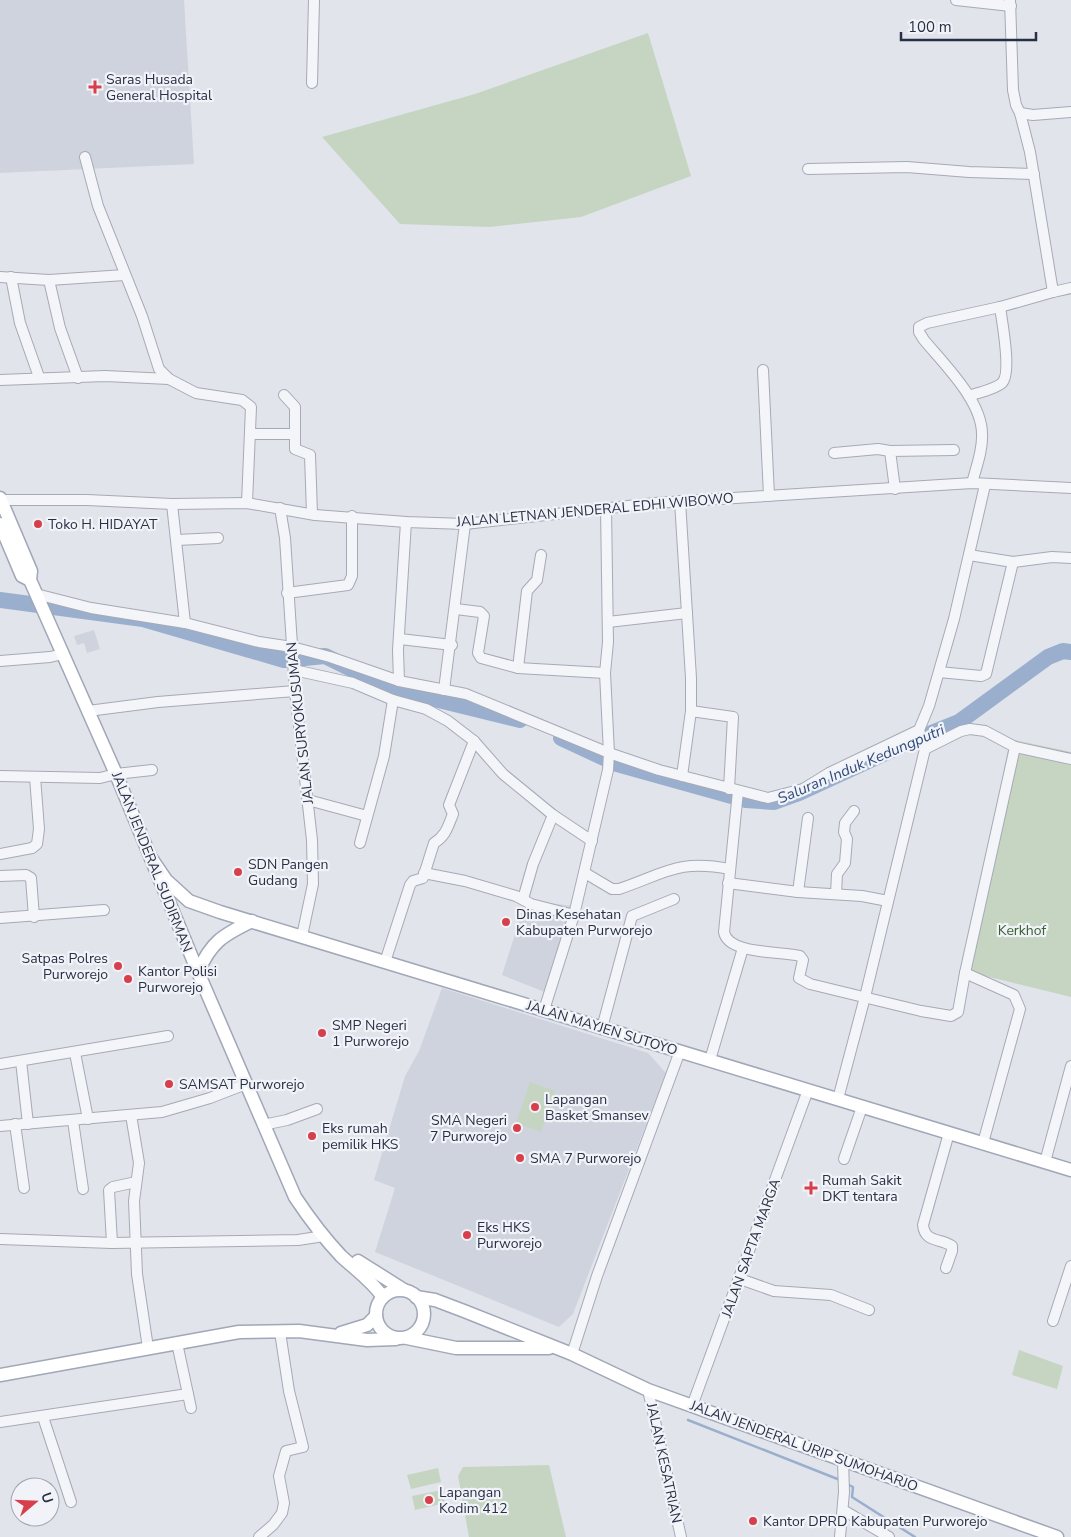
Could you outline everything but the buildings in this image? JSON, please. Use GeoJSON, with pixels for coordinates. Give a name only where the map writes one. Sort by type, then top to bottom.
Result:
{"type":"FeatureCollection","features":[{"type":"Feature","properties":{"kind":"main road","name":"JALAN JENDERAL SUDIRMAN"},"geometry":{"type":"LineString","coordinates":[[0,500],[31,571],[30,580],[116,774],[198,972],[295,1197],[334,1247]]}},
{"type":"Feature","properties":{"kind":"main road","name":"JALAN JENDERAL SUDIRMAN"},"geometry":{"type":"LineString","coordinates":[[0,524],[22,576],[30,580]]}},
{"type":"Feature","properties":{"kind":"main road","name":"JALAN MAYJEN SUTOYO"},"geometry":{"type":"LineString","coordinates":[[150,858],[166,880],[189,901],[1071,1170]]}},
{"type":"Feature","properties":{"kind":"main road"},"geometry":{"type":"LineString","coordinates":[[198,972],[213,944],[230,931],[252,921]]}},
{"type":"Feature","properties":{"kind":"main road"},"geometry":{"type":"LineString","coordinates":[[334,1247],[416,1297],[446,1304],[554,1348]]}},
{"type":"Feature","properties":{"kind":"main road"},"geometry":{"type":"LineString","coordinates":[[334,1247],[372,1282],[383,1297]]}},
{"type":"Feature","properties":{"kind":"main road"},"geometry":{"type":"LineString","coordinates":[[404,1290],[389,1292],[383,1297],[376,1308],[376,1316],[382,1331],[402,1338],[456,1348],[554,1348]]}},
{"type":"Feature","properties":{"kind":"main road"},"geometry":{"type":"LineString","coordinates":[[0,1374],[239,1332],[299,1331],[334,1334],[367,1340],[402,1338],[415,1334],[424,1320],[421,1303],[416,1297]]}},
{"type":"Feature","properties":{"kind":"main road"},"geometry":{"type":"LineString","coordinates":[[334,1334],[366,1325],[376,1316]]}},
{"type":"Feature","properties":{"kind":"main road","name":"JALAN JENDERAL URIP SUMOHARJO"},"geometry":{"type":"LineString","coordinates":[[554,1348],[572,1354],[648,1390],[843,1467],[1056,1537]]}},
{"type":"Feature","properties":{"kind":"street"},"geometry":{"type":"LineString","coordinates":[[312,83],[314,0]]}},
{"type":"Feature","properties":{"kind":"street"},"geometry":{"type":"LineString","coordinates":[[956,0],[1011,3],[1013,90],[1034,174],[1053,292]]}},
{"type":"Feature","properties":{"kind":"street"},"geometry":{"type":"LineString","coordinates":[[1020,113],[1033,115],[1071,112]]}},
{"type":"Feature","properties":{"kind":"street"},"geometry":{"type":"LineString","coordinates":[[85,157],[98,206],[159,369],[168,380]]}},
{"type":"Feature","properties":{"kind":"street"},"geometry":{"type":"LineString","coordinates":[[808,170],[907,168],[1034,174]]}},
{"type":"Feature","properties":{"kind":"street"},"geometry":{"type":"LineString","coordinates":[[0,277],[48,280],[125,275]]}},
{"type":"Feature","properties":{"kind":"street"},"geometry":{"type":"LineString","coordinates":[[12,277],[20,324],[39,377]]}},
{"type":"Feature","properties":{"kind":"street"},"geometry":{"type":"LineString","coordinates":[[48,280],[60,328],[78,378]]}},
{"type":"Feature","properties":{"kind":"street"},"geometry":{"type":"LineString","coordinates":[[972,483],[982,435],[979,419],[969,396],[924,340],[918,329],[921,325],[927,323],[1000,307],[1071,288]]}},
{"type":"Feature","properties":{"kind":"street"},"geometry":{"type":"LineString","coordinates":[[969,396],[999,385],[1006,377],[1007,364],[1000,307]]}},
{"type":"Feature","properties":{"kind":"street"},"geometry":{"type":"LineString","coordinates":[[763,370],[769,496]]}},
{"type":"Feature","properties":{"kind":"street"},"geometry":{"type":"LineString","coordinates":[[0,380],[39,377],[78,378],[105,376],[168,380],[196,394],[245,401],[251,407],[247,503]]}},
{"type":"Feature","properties":{"kind":"street"},"geometry":{"type":"LineString","coordinates":[[284,395],[295,408],[295,449],[310,455],[312,514]]}},
{"type":"Feature","properties":{"kind":"street"},"geometry":{"type":"LineString","coordinates":[[251,434],[295,434]]}},
{"type":"Feature","properties":{"kind":"street"},"geometry":{"type":"LineString","coordinates":[[834,453],[878,449],[890,451],[954,450]]}},
{"type":"Feature","properties":{"kind":"street"},"geometry":{"type":"LineString","coordinates":[[890,451],[895,489]]}},
{"type":"Feature","properties":{"kind":"street","name":"JALAN LETNAN JENDERAL EDHI WIBOWO"},"geometry":{"type":"LineString","coordinates":[[0,500],[87,500],[172,504],[247,503],[312,514],[406,522],[465,524],[680,501],[972,483],[1071,488]]}},
{"type":"Feature","properties":{"kind":"street"},"geometry":{"type":"LineString","coordinates":[[838,1099],[888,901],[921,739],[954,619],[985,485]]}},
{"type":"Feature","properties":{"kind":"street"},"geometry":{"type":"LineString","coordinates":[[680,501],[691,711],[682,776]]}},
{"type":"Feature","properties":{"kind":"street"},"geometry":{"type":"LineString","coordinates":[[172,504],[184,623]]}},
{"type":"Feature","properties":{"kind":"street","name":"JALAN SURYOKUSUMAN"},"geometry":{"type":"LineString","coordinates":[[280,508],[285,538],[287,593],[295,691],[308,800],[314,884],[302,936]]}},
{"type":"Feature","properties":{"kind":"street"},"geometry":{"type":"LineString","coordinates":[[544,1010],[574,916],[608,770],[605,673],[608,622],[606,508]]}},
{"type":"Feature","properties":{"kind":"street"},"geometry":{"type":"LineString","coordinates":[[287,593],[348,586],[352,576],[352,516]]}},
{"type":"Feature","properties":{"kind":"street"},"geometry":{"type":"LineString","coordinates":[[399,681],[406,522]]}},
{"type":"Feature","properties":{"kind":"street"},"geometry":{"type":"LineString","coordinates":[[444,690],[452,645],[457,579],[465,524]]}},
{"type":"Feature","properties":{"kind":"street"},"geometry":{"type":"LineString","coordinates":[[177,540],[218,538]]}},
{"type":"Feature","properties":{"kind":"street"},"geometry":{"type":"LineString","coordinates":[[518,668],[527,591],[537,580],[541,555]]}},
{"type":"Feature","properties":{"kind":"street"},"geometry":{"type":"LineString","coordinates":[[969,555],[1013,562],[1052,557],[1071,558]]}},
{"type":"Feature","properties":{"kind":"street"},"geometry":{"type":"LineString","coordinates":[[938,672],[966,676],[984,676],[986,674],[1013,562]]}},
{"type":"Feature","properties":{"kind":"street"},"geometry":{"type":"LineString","coordinates":[[38,597],[91,608],[184,623],[259,642],[393,700],[426,710],[448,721],[474,741],[504,774],[553,815],[592,841]]}},
{"type":"Feature","properties":{"kind":"street"},"geometry":{"type":"LineString","coordinates":[[456,609],[480,612],[484,616],[478,653],[481,658],[518,668],[605,673]]}},
{"type":"Feature","properties":{"kind":"street"},"geometry":{"type":"LineString","coordinates":[[608,622],[687,613]]}},
{"type":"Feature","properties":{"kind":"street"},"geometry":{"type":"LineString","coordinates":[[400,639],[452,645]]}},
{"type":"Feature","properties":{"kind":"street"},"geometry":{"type":"LineString","coordinates":[[0,661],[50,657],[63,654]]}},
{"type":"Feature","properties":{"kind":"street"},"geometry":{"type":"LineString","coordinates":[[293,658],[330,657],[399,681],[466,694],[609,756],[682,776],[736,795],[768,798],[803,789],[837,769],[921,739],[970,729],[985,731],[1014,747],[1071,759]]}},
{"type":"Feature","properties":{"kind":"street"},"geometry":{"type":"LineString","coordinates":[[88,711],[178,700],[295,691]]}},
{"type":"Feature","properties":{"kind":"street"},"geometry":{"type":"LineString","coordinates":[[360,843],[384,756],[393,700]]}},
{"type":"Feature","properties":{"kind":"street"},"geometry":{"type":"LineString","coordinates":[[691,711],[733,717],[736,795],[724,934],[730,942],[743,948],[800,956],[803,960],[800,980],[951,1016],[958,1012],[1014,747]]}},
{"type":"Feature","properties":{"kind":"street"},"geometry":{"type":"LineString","coordinates":[[385,962],[410,885],[413,881],[422,879],[434,843],[444,835],[453,814],[449,806],[474,741]]}},
{"type":"Feature","properties":{"kind":"street"},"geometry":{"type":"LineString","coordinates":[[0,776],[100,778],[116,774],[152,770]]}},
{"type":"Feature","properties":{"kind":"street"},"geometry":{"type":"LineString","coordinates":[[0,854],[32,848],[38,844],[35,777]]}},
{"type":"Feature","properties":{"kind":"street"},"geometry":{"type":"LineString","coordinates":[[308,800],[367,816]]}},
{"type":"Feature","properties":{"kind":"street"},"geometry":{"type":"LineString","coordinates":[[836,894],[837,874],[845,863],[847,839],[844,832],[846,823],[854,811]]}},
{"type":"Feature","properties":{"kind":"street"},"geometry":{"type":"LineString","coordinates":[[523,899],[533,864],[553,815]]}},
{"type":"Feature","properties":{"kind":"street"},"geometry":{"type":"LineString","coordinates":[[798,892],[808,818]]}},
{"type":"Feature","properties":{"kind":"street"},"geometry":{"type":"LineString","coordinates":[[585,873],[612,889],[619,889],[680,866],[697,864],[730,869]]}},
{"type":"Feature","properties":{"kind":"street"},"geometry":{"type":"LineString","coordinates":[[424,873],[465,881],[574,916]]}},
{"type":"Feature","properties":{"kind":"street"},"geometry":{"type":"LineString","coordinates":[[0,876],[22,875],[31,878],[34,916]]}},
{"type":"Feature","properties":{"kind":"street"},"geometry":{"type":"LineString","coordinates":[[728,883],[798,892],[862,896],[888,901]]}},
{"type":"Feature","properties":{"kind":"street"},"geometry":{"type":"LineString","coordinates":[[602,1028],[632,916],[674,899]]}},
{"type":"Feature","properties":{"kind":"street"},"geometry":{"type":"LineString","coordinates":[[0,918],[104,910]]}},
{"type":"Feature","properties":{"kind":"street"},"geometry":{"type":"LineString","coordinates":[[710,1060],[743,948]]}},
{"type":"Feature","properties":{"kind":"street"},"geometry":{"type":"LineString","coordinates":[[965,973],[1014,995],[1020,1009],[983,1144]]}},
{"type":"Feature","properties":{"kind":"street"},"geometry":{"type":"LineString","coordinates":[[0,1064],[168,1036]]}},
{"type":"Feature","properties":{"kind":"street"},"geometry":{"type":"LineString","coordinates":[[572,1354],[598,1276],[680,1051]]}},
{"type":"Feature","properties":{"kind":"street"},"geometry":{"type":"LineString","coordinates":[[75,1053],[88,1119]]}},
{"type":"Feature","properties":{"kind":"street"},"geometry":{"type":"LineString","coordinates":[[21,1061],[28,1124]]}},
{"type":"Feature","properties":{"kind":"street"},"geometry":{"type":"LineString","coordinates":[[1045,1162],[1071,1066]]}},
{"type":"Feature","properties":{"kind":"street"},"geometry":{"type":"LineString","coordinates":[[0,1126],[73,1121],[181,1108],[246,1084]]}},
{"type":"Feature","properties":{"kind":"street","name":"JALAN SAPTA MARGA"},"geometry":{"type":"LineString","coordinates":[[692,1406],[808,1090]]}},
{"type":"Feature","properties":{"kind":"street"},"geometry":{"type":"LineString","coordinates":[[844,1158],[862,1107]]}},
{"type":"Feature","properties":{"kind":"street"},"geometry":{"type":"LineString","coordinates":[[263,1125],[287,1120],[317,1109]]}},
{"type":"Feature","properties":{"kind":"street"},"geometry":{"type":"LineString","coordinates":[[131,1115],[139,1163],[134,1201],[137,1274],[148,1348]]}},
{"type":"Feature","properties":{"kind":"street"},"geometry":{"type":"LineString","coordinates":[[73,1121],[83,1188]]}},
{"type":"Feature","properties":{"kind":"street"},"geometry":{"type":"LineString","coordinates":[[15,1124],[24,1188]]}},
{"type":"Feature","properties":{"kind":"street"},"geometry":{"type":"LineString","coordinates":[[946,1268],[952,1246],[932,1240],[925,1232],[923,1224],[949,1133]]}},
{"type":"Feature","properties":{"kind":"street"},"geometry":{"type":"LineString","coordinates":[[112,1243],[109,1190],[136,1182]]}},
{"type":"Feature","properties":{"kind":"street"},"geometry":{"type":"LineString","coordinates":[[0,1239],[112,1243],[298,1240],[324,1236]]}},
{"type":"Feature","properties":{"kind":"street"},"geometry":{"type":"LineString","coordinates":[[1054,1321],[1071,1266]]}},
{"type":"Feature","properties":{"kind":"street"},"geometry":{"type":"LineString","coordinates":[[740,1279],[774,1291],[831,1295],[869,1310]]}},
{"type":"Feature","properties":{"kind":"street"},"geometry":{"type":"LineString","coordinates":[[259,1537],[273,1525],[282,1513],[284,1503],[280,1476],[286,1451],[304,1447],[289,1391],[280,1332]]}},
{"type":"Feature","properties":{"kind":"street"},"geometry":{"type":"LineString","coordinates":[[177,1343],[191,1408]]}},
{"type":"Feature","properties":{"kind":"street","name":"JALAN KESATRIAN"},"geometry":{"type":"LineString","coordinates":[[648,1390],[680,1537]]}},
{"type":"Feature","properties":{"kind":"street"},"geometry":{"type":"LineString","coordinates":[[0,1422],[188,1394]]}},
{"type":"Feature","properties":{"kind":"street"},"geometry":{"type":"LineString","coordinates":[[43,1417],[71,1502]]}},
{"type":"Feature","properties":{"kind":"street"},"geometry":{"type":"LineString","coordinates":[[840,1537],[844,1492],[843,1467]]}},
{"type":"Feature","properties":{"kind":"street"},"geometry":{"type":"LineString","coordinates":[[843,1510],[890,1537]]}},
{"type":"Feature","properties":{"kind":"shaded area","name":"Saras Husada General Hospital"},"geometry":{"type":"Polygon","coordinates":[[[0,0],[184,0],[194,164],[0,173],[0,0]]]}},
{"type":"Feature","properties":{"kind":"shaded area"},"geometry":{"type":"Polygon","coordinates":[[[94,630],[100,649],[87,653],[84,643],[77,645],[74,636],[94,630]]]}},
{"type":"Feature","properties":{"kind":"shaded area"},"geometry":{"type":"Polygon","coordinates":[[[550,903],[572,906],[547,993],[502,975],[523,909],[550,903]]]}},
{"type":"Feature","properties":{"kind":"shaded area","name":"SMA Negeri 7 Purworejo"},"geometry":{"type":"Polygon","coordinates":[[[442,988],[648,1053],[666,1073],[573,1314],[559,1327],[375,1252],[395,1188],[374,1180],[405,1076],[419,1051],[442,988]]]}},
{"type":"Feature","properties":{"kind":"green space"},"geometry":{"type":"Polygon","coordinates":[[[648,33],[691,176],[581,217],[489,227],[400,224],[322,137],[475,94],[648,33]]]}},
{"type":"Feature","properties":{"kind":"green space","name":"Kerkhof"},"geometry":{"type":"Polygon","coordinates":[[[1010,739],[1071,752],[1071,997],[965,971],[1010,739]]]}},
{"type":"Feature","properties":{"kind":"green space","name":"Lapangan Basket Smansev"},"geometry":{"type":"Polygon","coordinates":[[[530,1082],[555,1091],[541,1132],[516,1123],[530,1082]]]}},
{"type":"Feature","properties":{"kind":"green space"},"geometry":{"type":"Polygon","coordinates":[[[1019,1350],[1063,1366],[1057,1389],[1012,1375],[1019,1350]]]}},
{"type":"Feature","properties":{"kind":"green space","name":"Lapangan Kodim 412"},"geometry":{"type":"Polygon","coordinates":[[[549,1465],[566,1537],[469,1537],[458,1476],[463,1467],[549,1465]]]}},
{"type":"Feature","properties":{"kind":"green space","name":"Lapangan Kodim 412"},"geometry":{"type":"Polygon","coordinates":[[[438,1468],[441,1482],[411,1489],[407,1475],[438,1468]]]}},
{"type":"Feature","properties":{"kind":"green space","name":"Lapangan Kodim 412"},"geometry":{"type":"Polygon","coordinates":[[[442,1490],[445,1503],[415,1510],[412,1496],[442,1490]]]}},
{"type":"Feature","properties":{"kind":"waterway","name":"Saluran Induk Kedungputri"},"geometry":{"type":"LineString","coordinates":[[0,600],[143,619],[284,660],[325,656],[374,680],[410,693],[520,720]]}},
{"type":"Feature","properties":{"kind":"waterway","name":"Saluran Induk Kedungputri"},"geometry":{"type":"LineString","coordinates":[[561,738],[617,764],[746,800],[774,802],[799,793],[907,743],[959,722],[1048,657],[1063,651],[1071,652]]}},
{"type":"Feature","properties":{"kind":"waterway"},"geometry":{"type":"LineString","coordinates":[[688,1420],[840,1480]]}},
{"type":"Feature","properties":{"kind":"waterway"},"geometry":{"type":"LineString","coordinates":[[847,1484],[853,1487],[852,1497],[915,1537]]}},
{"type":"Feature","properties":{"kind":"place","name":"Saras Husada General Hospital"},"geometry":{"type":"Point","coordinates":[95,87]}},
{"type":"Feature","properties":{"kind":"place","name":"Toko H. HIDAYAT"},"geometry":{"type":"Point","coordinates":[38,524]}},
{"type":"Feature","properties":{"kind":"place","name":"SDN Pangen Gudang"},"geometry":{"type":"Point","coordinates":[238,872]}},
{"type":"Feature","properties":{"kind":"place","name":"Dinas Kesehatan Kabupaten Purworejo"},"geometry":{"type":"Point","coordinates":[506,922]}},
{"type":"Feature","properties":{"kind":"place","name":"Satpas Polres Purworejo"},"geometry":{"type":"Point","coordinates":[118,966]}},
{"type":"Feature","properties":{"kind":"place","name":"Kantor Polisi Purworejo"},"geometry":{"type":"Point","coordinates":[128,979]}},
{"type":"Feature","properties":{"kind":"place","name":"SMP Negeri 1 Purworejo"},"geometry":{"type":"Point","coordinates":[322,1033]}},
{"type":"Feature","properties":{"kind":"place","name":"SAMSAT Purworejo"},"geometry":{"type":"Point","coordinates":[169,1084]}},
{"type":"Feature","properties":{"kind":"place","name":"Lapangan Basket Smansev"},"geometry":{"type":"Point","coordinates":[535,1107]}},
{"type":"Feature","properties":{"kind":"place","name":"SMA Negeri 7 Purworejo"},"geometry":{"type":"Point","coordinates":[517,1128]}},
{"type":"Feature","properties":{"kind":"place","name":"Eks rumah pemilik HKS"},"geometry":{"type":"Point","coordinates":[312,1136]}},
{"type":"Feature","properties":{"kind":"place","name":"SMA 7 Purworejo"},"geometry":{"type":"Point","coordinates":[520,1158]}},
{"type":"Feature","properties":{"kind":"place","name":"Rumah Sakit DKT tentara"},"geometry":{"type":"Point","coordinates":[811,1188]}},
{"type":"Feature","properties":{"kind":"place","name":"Eks HKS Purworejo"},"geometry":{"type":"Point","coordinates":[467,1235]}},
{"type":"Feature","properties":{"kind":"place","name":"Lapangan Kodim 412"},"geometry":{"type":"Point","coordinates":[429,1500]}},
{"type":"Feature","properties":{"kind":"place","name":"Kantor DPRD Kabupaten Purworejo"},"geometry":{"type":"Point","coordinates":[753,1521]}}]}
